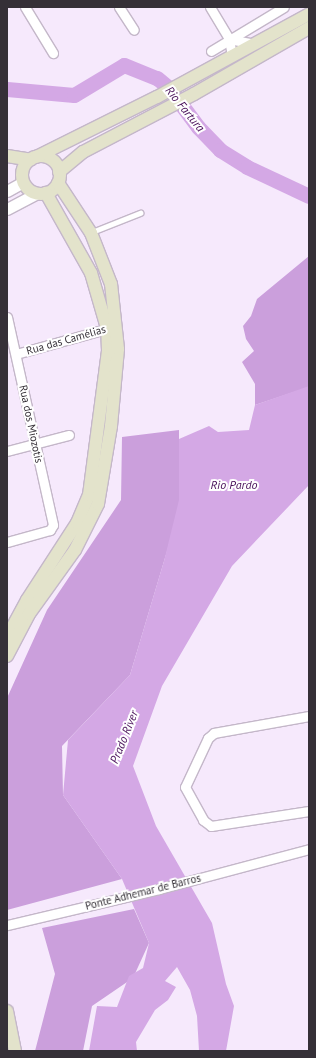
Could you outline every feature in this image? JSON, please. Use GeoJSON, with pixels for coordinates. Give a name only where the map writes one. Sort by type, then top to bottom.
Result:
{"type":"FeatureCollection","features":[{"type":"Feature","properties":{"kind":"main road"},"geometry":{"type":"LineString","coordinates":[[23,176],[33,158],[157,97],[309,14]]}},
{"type":"Feature","properties":{"kind":"main road"},"geometry":{"type":"LineString","coordinates":[[41,193],[83,152],[194,94],[309,28]]}},
{"type":"Feature","properties":{"kind":"main road"},"geometry":{"type":"LineString","coordinates":[[7,157],[51,159],[59,177],[91,233],[111,284],[112,327],[89,495],[77,523],[27,600],[7,637]]}},
{"type":"Feature","properties":{"kind":"main road"},"geometry":{"type":"LineString","coordinates":[[7,157],[23,176],[26,187],[41,193],[86,263],[112,327],[118,349],[112,418],[98,504],[75,550],[29,614],[7,656]]}},
{"type":"Feature","properties":{"kind":"main road"},"geometry":{"type":"LineString","coordinates":[[7,1011],[15,1051]]}},
{"type":"Feature","properties":{"kind":"street"},"geometry":{"type":"LineString","coordinates":[[25,7],[53,53]]}},
{"type":"Feature","properties":{"kind":"street"},"geometry":{"type":"LineString","coordinates":[[119,7],[134,30]]}},
{"type":"Feature","properties":{"kind":"street"},"geometry":{"type":"LineString","coordinates":[[210,7],[229,39],[232,56]]}},
{"type":"Feature","properties":{"kind":"street"},"geometry":{"type":"LineString","coordinates":[[211,51],[284,7]]}},
{"type":"Feature","properties":{"kind":"street"},"geometry":{"type":"LineString","coordinates":[[229,39],[254,44]]}},
{"type":"Feature","properties":{"kind":"street"},"geometry":{"type":"LineString","coordinates":[[7,191],[23,176]]}},
{"type":"Feature","properties":{"kind":"street"},"geometry":{"type":"LineString","coordinates":[[7,209],[41,193]]}},
{"type":"Feature","properties":{"kind":"street","name":"Rua dos Miozotis"},"geometry":{"type":"LineString","coordinates":[[7,317],[53,525],[50,530],[7,542]]}},
{"type":"Feature","properties":{"kind":"street","name":"Rua das Camélias"},"geometry":{"type":"LineString","coordinates":[[16,354],[112,327]]}},
{"type":"Feature","properties":{"kind":"street"},"geometry":{"type":"LineString","coordinates":[[7,451],[69,435]]}},
{"type":"Feature","properties":{"kind":"street"},"geometry":{"type":"LineString","coordinates":[[309,716],[221,731],[208,738],[185,786],[204,822],[217,826],[309,811]]}},
{"type":"Feature","properties":{"kind":"street","name":"Ponte Adhemar de Barros"},"geometry":{"type":"LineString","coordinates":[[7,925],[159,889],[277,856],[309,849]]}},
{"type":"Feature","properties":{"kind":"lane"},"geometry":{"type":"LineString","coordinates":[[91,233],[140,213]]}},
{"type":"Feature","properties":{"kind":"shaded area"},"geometry":{"type":"Polygon","coordinates":[[[309,256],[309,387],[255,405],[255,384],[242,362],[254,351],[246,339],[243,326],[251,316],[257,299],[309,256]]]}},
{"type":"Feature","properties":{"kind":"shaded area"},"geometry":{"type":"Polygon","coordinates":[[[179,430],[179,511],[130,675],[62,746],[63,795],[122,879],[7,910],[7,698],[47,610],[121,500],[122,437],[179,430]]]}},
{"type":"Feature","properties":{"kind":"shaded area"},"geometry":{"type":"Polygon","coordinates":[[[134,909],[149,943],[133,978],[92,1006],[83,1051],[35,1051],[55,974],[42,928],[134,909]]]}},
{"type":"Feature","properties":{"kind":"water","name":"Rio Pardo"},"geometry":{"type":"Polygon","coordinates":[[[309,386],[309,485],[232,566],[162,686],[133,766],[156,826],[212,923],[226,984],[234,1006],[226,1051],[199,1051],[197,1016],[190,990],[177,967],[165,981],[176,987],[168,1000],[155,1010],[136,1042],[137,1051],[89,1051],[97,1006],[117,1007],[129,976],[143,968],[149,943],[122,879],[63,795],[68,740],[130,675],[164,561],[179,500],[179,439],[209,426],[218,432],[249,430],[255,405],[309,386]]]}},
{"type":"Feature","properties":{"kind":"waterway","name":"Rio Fartura"},"geometry":{"type":"LineString","coordinates":[[7,89],[74,95],[124,65],[157,78],[169,88],[198,127],[220,150],[247,167],[309,196]]}},
{"type":"Feature","properties":{"kind":"water label","name":"Prado River"},"geometry":{"type":"Point","coordinates":[124,737]}}]}
